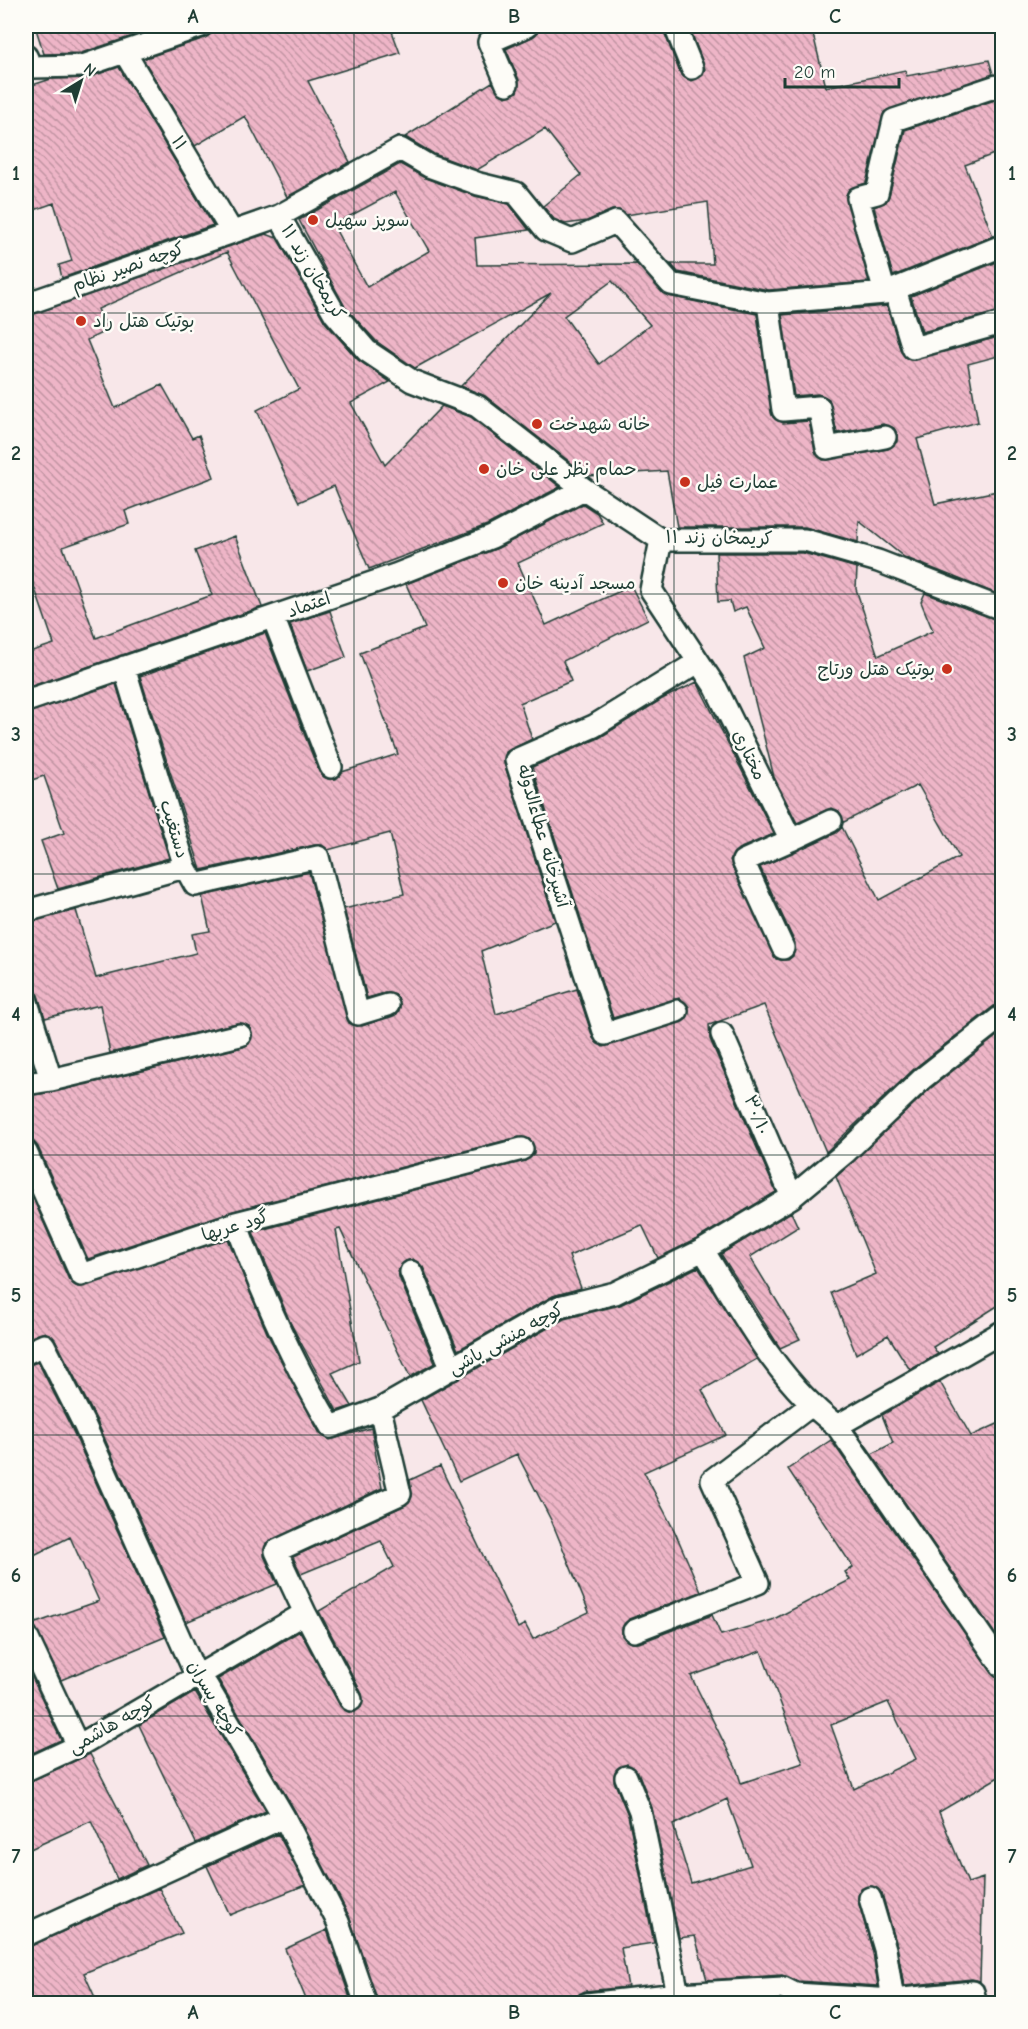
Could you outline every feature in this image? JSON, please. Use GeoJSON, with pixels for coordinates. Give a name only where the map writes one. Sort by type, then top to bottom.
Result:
{"type":"FeatureCollection","features":[{"type":"Feature","properties":{"kind":"lane"},"geometry":{"type":"LineString","coordinates":[[26,56],[32,67],[83,66],[201,26]]}},
{"type":"Feature","properties":{"kind":"lane"},"geometry":{"type":"LineString","coordinates":[[507,84],[489,42],[527,26]]}},
{"type":"Feature","properties":{"kind":"lane"},"geometry":{"type":"LineString","coordinates":[[675,26],[692,68]]}},
{"type":"Feature","properties":{"kind":"lane","name":"۱۱"},"geometry":{"type":"LineString","coordinates":[[125,53],[232,232]]}},
{"type":"Feature","properties":{"kind":"lane"},"geometry":{"type":"LineString","coordinates":[[997,86],[894,120],[877,193],[858,198],[890,291],[913,348],[1002,323]]}},
{"type":"Feature","properties":{"kind":"lane"},"geometry":{"type":"LineString","coordinates":[[279,216],[400,149],[429,166],[516,193],[546,230],[572,241],[616,222],[671,284],[768,303],[890,291],[1002,246]]}},
{"type":"Feature","properties":{"kind":"lane","name":"کریمخان زند ۱۱"},"geometry":{"type":"LineString","coordinates":[[232,232],[279,216],[335,314],[366,351],[412,381],[477,406],[584,489],[661,540],[805,540],[878,561],[1002,609]]}},
{"type":"Feature","properties":{"kind":"lane","name":"کوچه نصیر نظام"},"geometry":{"type":"LineString","coordinates":[[26,304],[232,232]]}},
{"type":"Feature","properties":{"kind":"lane"},"geometry":{"type":"LineString","coordinates":[[768,303],[783,410],[819,407],[827,448],[885,437]]}},
{"type":"Feature","properties":{"kind":"lane","name":"اعتماد"},"geometry":{"type":"LineString","coordinates":[[26,701],[395,575],[492,537],[584,489]]}},
{"type":"Feature","properties":{"kind":"lane","name":"مختاری"},"geometry":{"type":"LineString","coordinates":[[661,540],[651,590],[716,688],[791,840]]}},
{"type":"Feature","properties":{"kind":"lane"},"geometry":{"type":"LineString","coordinates":[[273,617],[331,767]]}},
{"type":"Feature","properties":{"kind":"lane","name":"آشپرخانه عطاءالدوله"},"geometry":{"type":"LineString","coordinates":[[677,1011],[604,1034],[516,760],[594,726],[698,662]]}},
{"type":"Feature","properties":{"kind":"lane","name":"دستغیب"},"geometry":{"type":"LineString","coordinates":[[26,911],[185,867],[124,668]]}},
{"type":"Feature","properties":{"kind":"lane"},"geometry":{"type":"LineString","coordinates":[[783,948],[744,861],[831,821]]}},
{"type":"Feature","properties":{"kind":"lane"},"geometry":{"type":"LineString","coordinates":[[185,867],[195,885],[318,857],[358,1014],[388,1005]]}},
{"type":"Feature","properties":{"kind":"lane"},"geometry":{"type":"LineString","coordinates":[[26,999],[51,1080]]}},
{"type":"Feature","properties":{"kind":"lane","name":"کوچه منشی باشی"},"geometry":{"type":"LineString","coordinates":[[236,1223],[254,1274],[300,1376],[331,1427],[380,1409],[559,1306],[615,1293],[703,1250],[792,1197],[846,1152],[924,1078],[1002,1016]]}},
{"type":"Feature","properties":{"kind":"lane","name":"۳۰/۱۰"},"geometry":{"type":"LineString","coordinates":[[722,1034],[792,1197]]}},
{"type":"Feature","properties":{"kind":"lane"},"geometry":{"type":"LineString","coordinates":[[26,1084],[240,1035]]}},
{"type":"Feature","properties":{"kind":"lane","name":"گود عربها"},"geometry":{"type":"LineString","coordinates":[[26,1152],[81,1275],[236,1223],[522,1149]]}},
{"type":"Feature","properties":{"kind":"lane"},"geometry":{"type":"LineString","coordinates":[[703,1250],[768,1355],[810,1406],[837,1426],[1002,1666]]}},
{"type":"Feature","properties":{"kind":"lane"},"geometry":{"type":"LineString","coordinates":[[411,1272],[452,1368]]}},
{"type":"Feature","properties":{"kind":"lane"},"geometry":{"type":"LineString","coordinates":[[837,1426],[1002,1332]]}},
{"type":"Feature","properties":{"kind":"lane","name":"کوچه پسران"},"geometry":{"type":"LineString","coordinates":[[26,1353],[44,1345],[84,1424],[196,1675],[207,1686],[284,1817],[338,1922],[366,2004]]}},
{"type":"Feature","properties":{"kind":"lane"},"geometry":{"type":"LineString","coordinates":[[634,1631],[758,1583],[712,1480],[810,1406]]}},
{"type":"Feature","properties":{"kind":"lane"},"geometry":{"type":"LineString","coordinates":[[351,1700],[305,1613],[276,1551],[400,1494],[380,1409]]}},
{"type":"Feature","properties":{"kind":"lane"},"geometry":{"type":"LineString","coordinates":[[196,1675],[305,1613]]}},
{"type":"Feature","properties":{"kind":"lane"},"geometry":{"type":"LineString","coordinates":[[26,1635],[78,1746]]}},
{"type":"Feature","properties":{"kind":"lane","name":"کوچه هاشمی"},"geometry":{"type":"LineString","coordinates":[[26,1770],[78,1746],[196,1675]]}},
{"type":"Feature","properties":{"kind":"lane"},"geometry":{"type":"LineString","coordinates":[[626,1777],[640,1811],[678,1994]]}},
{"type":"Feature","properties":{"kind":"lane"},"geometry":{"type":"LineString","coordinates":[[26,1935],[284,1817]]}},
{"type":"Feature","properties":{"kind":"lane"},"geometry":{"type":"LineString","coordinates":[[870,1898],[885,1949],[893,2000]]}},
{"type":"Feature","properties":{"kind":"lane"},"geometry":{"type":"LineString","coordinates":[[587,2004],[678,1994],[795,1995],[893,2000],[973,1992],[976,2004]]}},
{"type":"Feature","properties":{"kind":"building"},"geometry":{"type":"Polygon","coordinates":[[[35,26],[163,26],[81,53],[44,54],[35,26]]]}},
{"type":"Feature","properties":{"kind":"building"},"geometry":{"type":"Polygon","coordinates":[[[213,26],[390,26],[400,53],[308,81],[350,162],[287,197],[245,116],[195,146],[143,59],[205,38],[211,34],[213,26]]]}},
{"type":"Feature","properties":{"kind":"building"},"geometry":{"type":"Polygon","coordinates":[[[539,26],[662,26],[680,73],[691,81],[702,76],[705,69],[689,26],[811,26],[826,87],[905,70],[907,76],[989,60],[993,74],[884,112],[866,183],[849,189],[846,195],[869,282],[769,290],[678,272],[671,264],[713,264],[708,202],[626,215],[619,210],[612,210],[587,221],[565,224],[554,219],[543,206],[581,175],[545,129],[477,170],[434,154],[405,137],[492,82],[500,94],[506,97],[517,92],[519,80],[506,49],[532,37],[537,33],[539,26]]]}},
{"type":"Feature","properties":{"kind":"building"},"geometry":{"type":"Polygon","coordinates":[[[119,67],[213,225],[62,278],[59,265],[72,261],[54,203],[26,213],[26,87],[51,79],[87,78],[119,67]]]}},
{"type":"Feature","properties":{"kind":"building"},"geometry":{"type":"Polygon","coordinates":[[[1001,98],[1002,151],[965,165],[993,236],[893,276],[874,207],[886,202],[889,196],[905,130],[1001,98]]]}},
{"type":"Feature","properties":{"kind":"building"},"geometry":{"type":"Polygon","coordinates":[[[400,164],[425,178],[475,196],[509,204],[529,230],[475,238],[477,265],[637,264],[668,296],[757,314],[773,417],[783,423],[809,421],[815,451],[823,460],[888,449],[897,442],[897,434],[894,428],[883,424],[837,433],[829,399],[818,394],[794,396],[782,315],[887,306],[901,352],[911,360],[1002,336],[1002,355],[968,364],[978,422],[917,439],[935,504],[1002,490],[1002,596],[904,557],[859,521],[858,542],[805,527],[677,527],[667,471],[588,476],[485,396],[461,386],[551,293],[415,368],[376,341],[345,307],[299,220],[400,164]],[[395,192],[333,225],[367,287],[429,251],[395,192]],[[612,281],[564,316],[599,364],[650,325],[612,281]]]}},
{"type":"Feature","properties":{"kind":"building"},"geometry":{"type":"Polygon","coordinates":[[[266,234],[277,238],[325,322],[358,360],[390,382],[351,403],[385,465],[442,406],[471,417],[560,487],[487,525],[369,569],[334,486],[299,502],[283,470],[257,410],[299,389],[227,252],[98,309],[108,330],[87,340],[115,408],[162,385],[192,438],[199,435],[214,477],[125,511],[129,524],[63,547],[96,638],[212,595],[195,551],[235,536],[262,607],[26,688],[26,653],[54,644],[26,563],[26,316],[266,234]]]}},
{"type":"Feature","properties":{"kind":"building"},"geometry":{"type":"Polygon","coordinates":[[[1002,260],[1002,311],[922,332],[911,296],[1002,260]]]}},
{"type":"Feature","properties":{"kind":"building"},"geometry":{"type":"Polygon","coordinates":[[[583,504],[597,513],[603,523],[518,563],[546,625],[631,586],[648,619],[563,661],[571,681],[520,703],[532,739],[506,752],[504,763],[555,921],[481,951],[496,1014],[577,989],[593,1038],[603,1047],[687,1019],[689,1007],[679,998],[613,1018],[532,767],[599,738],[662,699],[697,682],[774,834],[738,849],[730,860],[776,959],[788,960],[793,956],[795,943],[760,867],[836,833],[842,827],[879,900],[959,857],[918,785],[844,822],[839,811],[831,808],[797,823],[774,777],[744,658],[765,648],[746,607],[733,612],[730,601],[718,602],[716,553],[803,553],[857,568],[856,589],[878,656],[933,631],[921,602],[925,593],[1002,622],[1002,1004],[994,1006],[915,1068],[826,1152],[764,1005],[709,1025],[710,1039],[776,1192],[697,1239],[658,1258],[642,1225],[569,1256],[581,1288],[553,1296],[458,1350],[423,1267],[413,1259],[406,1261],[398,1270],[399,1277],[435,1363],[410,1377],[340,1229],[336,1230],[359,1361],[332,1373],[352,1406],[337,1411],[290,1322],[253,1232],[525,1161],[534,1153],[531,1141],[519,1137],[233,1211],[88,1259],[38,1147],[33,1141],[26,1140],[26,1096],[54,1092],[243,1047],[249,1044],[252,1033],[249,1026],[237,1023],[110,1053],[100,1005],[45,1018],[38,995],[34,989],[26,987],[26,923],[76,910],[96,978],[196,953],[192,934],[210,931],[202,896],[309,872],[349,1023],[362,1026],[397,1014],[400,1007],[396,995],[385,993],[367,998],[344,909],[404,894],[390,833],[328,850],[322,845],[315,845],[201,870],[140,676],[265,633],[319,772],[328,779],[336,779],[342,772],[398,754],[360,653],[425,628],[406,584],[498,548],[583,504]]]}},
{"type":"Feature","properties":{"kind":"building"},"geometry":{"type":"Polygon","coordinates":[[[330,611],[346,657],[307,671],[290,624],[330,611]]]}},
{"type":"Feature","properties":{"kind":"building"},"geometry":{"type":"Polygon","coordinates":[[[116,684],[169,858],[58,889],[41,841],[64,833],[44,776],[26,782],[26,713],[116,684]]]}},
{"type":"Feature","properties":{"kind":"building"},"geometry":{"type":"Polygon","coordinates":[[[1002,1032],[1002,1303],[933,1347],[938,1354],[910,1370],[888,1335],[856,1354],[831,1293],[876,1274],[836,1177],[931,1088],[1002,1032]]]}},
{"type":"Feature","properties":{"kind":"building"},"geometry":{"type":"Polygon","coordinates":[[[26,1182],[69,1280],[78,1287],[228,1239],[267,1333],[320,1434],[330,1440],[371,1428],[382,1488],[266,1543],[264,1556],[277,1584],[186,1622],[96,1419],[55,1339],[45,1332],[26,1339],[26,1182]]]}},
{"type":"Feature","properties":{"kind":"building"},"geometry":{"type":"Polygon","coordinates":[[[791,1212],[798,1227],[750,1257],[800,1339],[780,1348],[721,1254],[791,1212]]]}},
{"type":"Feature","properties":{"kind":"building"},"geometry":{"type":"Polygon","coordinates":[[[698,1267],[757,1359],[702,1390],[726,1435],[644,1472],[675,1532],[701,1592],[629,1619],[622,1628],[622,1636],[631,1643],[639,1643],[712,1615],[721,1635],[772,1620],[850,1580],[845,1572],[853,1567],[788,1469],[831,1440],[992,1673],[1002,1679],[1002,1775],[939,1812],[968,1883],[983,1878],[980,1981],[972,1979],[904,1986],[897,1946],[882,1894],[872,1886],[861,1889],[858,1901],[873,1952],[878,1986],[798,1981],[782,1975],[707,1980],[695,1936],[679,1938],[652,1808],[638,1772],[627,1764],[616,1770],[614,1781],[628,1815],[654,1943],[621,1948],[628,1987],[585,1991],[579,1994],[575,2004],[378,2004],[349,1916],[295,1811],[218,1679],[300,1631],[340,1706],[351,1713],[361,1707],[362,1694],[319,1611],[394,1567],[381,1541],[301,1574],[293,1557],[406,1505],[412,1496],[410,1480],[440,1466],[518,1628],[525,1624],[533,1639],[589,1612],[552,1522],[517,1454],[459,1481],[421,1400],[564,1319],[620,1305],[698,1267]],[[761,1651],[691,1676],[736,1767],[741,1783],[803,1763],[761,1651]],[[888,1702],[831,1725],[854,1789],[916,1759],[888,1702]],[[727,1799],[673,1825],[691,1883],[751,1865],[727,1799]]]}},
{"type":"Feature","properties":{"kind":"building"},"geometry":{"type":"Polygon","coordinates":[[[38,1362],[72,1429],[165,1637],[61,1680],[33,1624],[99,1601],[70,1537],[26,1559],[26,1366],[38,1362]]]}},
{"type":"Feature","properties":{"kind":"building"},"geometry":{"type":"Polygon","coordinates":[[[940,1382],[971,1436],[1002,1422],[1002,1644],[855,1430],[872,1454],[893,1443],[882,1415],[940,1382]]]}},
{"type":"Feature","properties":{"kind":"building"},"geometry":{"type":"Polygon","coordinates":[[[26,1664],[61,1740],[26,1756],[26,1664]]]}},
{"type":"Feature","properties":{"kind":"building"},"geometry":{"type":"Polygon","coordinates":[[[195,1692],[266,1811],[196,1843],[139,1725],[195,1692]]]}},
{"type":"Feature","properties":{"kind":"building"},"geometry":{"type":"Polygon","coordinates":[[[90,1754],[147,1865],[117,1879],[91,1821],[26,1851],[26,1783],[90,1754]]]}},
{"type":"Feature","properties":{"kind":"building"},"geometry":{"type":"Polygon","coordinates":[[[278,1834],[305,1885],[230,1915],[207,1866],[278,1834]]]}},
{"type":"Feature","properties":{"kind":"building"},"geometry":{"type":"Polygon","coordinates":[[[159,1888],[182,1933],[84,1973],[98,2004],[26,2004],[26,1948],[159,1888]]]}},
{"type":"Feature","properties":{"kind":"building"},"geometry":{"type":"Polygon","coordinates":[[[327,1930],[352,2004],[308,2004],[285,1949],[327,1930]]]}},
{"type":"Feature","properties":{"kind":"place","name":"سوپز سهیل"},"geometry":{"type":"Point","coordinates":[313,220]}},
{"type":"Feature","properties":{"kind":"place","name":"بوتیک هتل راد"},"geometry":{"type":"Point","coordinates":[81,321]}},
{"type":"Feature","properties":{"kind":"place","name":"خانه شهدخت"},"geometry":{"type":"Point","coordinates":[537,424]}},
{"type":"Feature","properties":{"kind":"place","name":"حمام نظر علی خان"},"geometry":{"type":"Point","coordinates":[484,469]}},
{"type":"Feature","properties":{"kind":"place","name":"عمارت فیل"},"geometry":{"type":"Point","coordinates":[685,482]}},
{"type":"Feature","properties":{"kind":"place","name":"مسجد آدینه خان"},"geometry":{"type":"Point","coordinates":[503,583]}},
{"type":"Feature","properties":{"kind":"place","name":"بوتیک هتل ورتاج"},"geometry":{"type":"Point","coordinates":[947,669]}}]}
